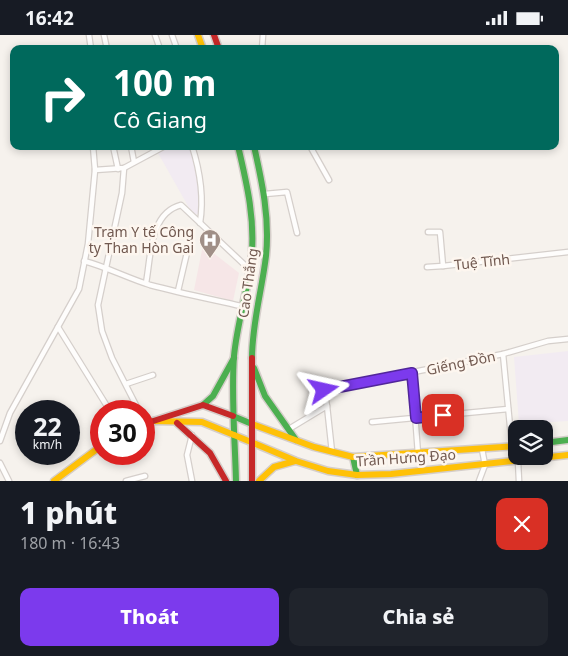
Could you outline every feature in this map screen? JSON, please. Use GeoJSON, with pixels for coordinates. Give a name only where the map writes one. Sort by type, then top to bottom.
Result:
{"type":"FeatureCollection","features":[{"type":"Feature","properties":{"kind":"main road","name":"Cao Thắng"},"geometry":{"type":"LineString","coordinates":[[236,481],[233,415],[234,357],[241,306],[250,270],[252,235],[251,201],[239,150]]}},
{"type":"Feature","properties":{"kind":"main road","name":"Cao Thắng"},"geometry":{"type":"LineString","coordinates":[[252,481],[252,353],[256,309],[266,255],[265,194],[255,150]]}},
{"type":"Feature","properties":{"kind":"main road"},"geometry":{"type":"LineString","coordinates":[[252,353],[257,379],[296,440]]}},
{"type":"Feature","properties":{"kind":"main road"},"geometry":{"type":"LineString","coordinates":[[155,420],[203,405],[216,391],[234,357]]}},
{"type":"Feature","properties":{"kind":"main road","name":"Trần Hưng Đạo"},"geometry":{"type":"LineString","coordinates":[[203,405],[296,440],[353,457],[508,447]]}},
{"type":"Feature","properties":{"kind":"main road","name":"Trần Hưng Đạo"},"geometry":{"type":"LineString","coordinates":[[155,422],[202,422],[296,461],[358,478],[508,462]]}},
{"type":"Feature","properties":{"kind":"main road"},"geometry":{"type":"LineString","coordinates":[[177,423],[210,453],[226,481]]}},
{"type":"Feature","properties":{"kind":"main road"},"geometry":{"type":"LineString","coordinates":[[553,442],[568,440]]}},
{"type":"Feature","properties":{"kind":"main road"},"geometry":{"type":"LineString","coordinates":[[54,481],[90,454]]}},
{"type":"Feature","properties":{"kind":"main road","name":"Trần Hưng Đạo"},"geometry":{"type":"LineString","coordinates":[[553,457],[568,455]]}},
{"type":"Feature","properties":{"kind":"main road"},"geometry":{"type":"LineString","coordinates":[[353,457],[358,478]]}},
{"type":"Feature","properties":{"kind":"main road"},"geometry":{"type":"LineString","coordinates":[[259,481],[262,475],[276,465],[296,461]]}},
{"type":"Feature","properties":{"kind":"street"},"geometry":{"type":"LineString","coordinates":[[0,441],[10,413],[79,289],[95,170],[93,150]]}},
{"type":"Feature","properties":{"kind":"street"},"geometry":{"type":"LineString","coordinates":[[114,150],[121,168],[122,193],[98,305],[99,320],[112,358],[134,400]]}},
{"type":"Feature","properties":{"kind":"street"},"geometry":{"type":"LineString","coordinates":[[132,150],[134,162]]}},
{"type":"Feature","properties":{"kind":"street"},"geometry":{"type":"LineString","coordinates":[[95,170],[121,168],[157,150]]}},
{"type":"Feature","properties":{"kind":"street"},"geometry":{"type":"LineString","coordinates":[[193,150],[199,175],[202,212],[200,223]]}},
{"type":"Feature","properties":{"kind":"street"},"geometry":{"type":"LineString","coordinates":[[312,150],[329,180]]}},
{"type":"Feature","properties":{"kind":"street"},"geometry":{"type":"LineString","coordinates":[[265,194],[288,192],[297,233]]}},
{"type":"Feature","properties":{"kind":"street"},"geometry":{"type":"LineString","coordinates":[[146,283],[160,219],[180,205],[250,270]]}},
{"type":"Feature","properties":{"kind":"street","name":"Tuệ Tĩnh"},"geometry":{"type":"LineString","coordinates":[[428,232],[440,232],[443,266],[568,252]]}},
{"type":"Feature","properties":{"kind":"street"},"geometry":{"type":"LineString","coordinates":[[178,291],[190,244]]}},
{"type":"Feature","properties":{"kind":"street"},"geometry":{"type":"LineString","coordinates":[[84,261],[146,283],[241,306]]}},
{"type":"Feature","properties":{"kind":"street"},"geometry":{"type":"LineString","coordinates":[[427,267],[443,266]]}},
{"type":"Feature","properties":{"kind":"street"},"geometry":{"type":"LineString","coordinates":[[58,327],[103,400]]}},
{"type":"Feature","properties":{"kind":"street","name":"Giếng Đồn"},"geometry":{"type":"LineString","coordinates":[[326,406],[324,390],[503,354],[548,341],[568,339]]}},
{"type":"Feature","properties":{"kind":"street"},"geometry":{"type":"LineString","coordinates":[[503,354],[510,420]]}},
{"type":"Feature","properties":{"kind":"street"},"geometry":{"type":"LineString","coordinates":[[412,373],[418,454]]}},
{"type":"Feature","properties":{"kind":"street"},"geometry":{"type":"LineString","coordinates":[[126,384],[153,375]]}},
{"type":"Feature","properties":{"kind":"street"},"geometry":{"type":"LineString","coordinates":[[289,429],[326,406],[332,452]]}},
{"type":"Feature","properties":{"kind":"street"},"geometry":{"type":"LineString","coordinates":[[372,422],[508,409]]}},
{"type":"Feature","properties":{"kind":"street"},"geometry":{"type":"LineString","coordinates":[[192,435],[187,455],[192,481]]}},
{"type":"Feature","properties":{"kind":"street"},"geometry":{"type":"LineString","coordinates":[[479,481],[485,465],[482,449]]}},
{"type":"Feature","properties":{"kind":"street"},"geometry":{"type":"LineString","coordinates":[[0,463],[9,481]]}},
{"type":"Feature","properties":{"kind":"street"},"geometry":{"type":"LineString","coordinates":[[518,465],[519,481]]}},
{"type":"Feature","properties":{"kind":"street"},"geometry":{"type":"LineString","coordinates":[[126,481],[144,476]]}},
{"type":"Feature","properties":{"kind":"shaded area"},"geometry":{"type":"Polygon","coordinates":[[[164,150],[191,150],[198,177],[198,214],[195,215],[188,206],[158,153],[164,150]]]}},
{"type":"Feature","properties":{"kind":"shaded area","name":"Trạm Y tế Công ty Than Hòn Gai"},"geometry":{"type":"Polygon","coordinates":[[[203,245],[239,273],[233,301],[194,290],[203,245]]]}},
{"type":"Feature","properties":{"kind":"shaded area"},"geometry":{"type":"Polygon","coordinates":[[[568,351],[568,421],[519,420],[514,357],[568,351]]]}},
{"type":"Feature","properties":{"kind":"traffic: fast"},"geometry":{"type":"LineString","coordinates":[[236,481],[233,402],[234,356],[252,247],[251,218],[239,150]]}},
{"type":"Feature","properties":{"kind":"traffic: fast"},"geometry":{"type":"LineString","coordinates":[[252,358],[252,345],[267,242],[264,200],[255,150]]}},
{"type":"Feature","properties":{"kind":"traffic: fast"},"geometry":{"type":"LineString","coordinates":[[203,405],[213,396],[234,358]]}},
{"type":"Feature","properties":{"kind":"traffic: fast"},"geometry":{"type":"LineString","coordinates":[[254,368],[265,396],[296,440]]}},
{"type":"Feature","properties":{"kind":"traffic: fast"},"geometry":{"type":"LineString","coordinates":[[233,416],[252,424]]}},
{"type":"Feature","properties":{"kind":"traffic: fast"},"geometry":{"type":"LineString","coordinates":[[553,442],[568,440]]}},
{"type":"Feature","properties":{"kind":"traffic: fast"},"geometry":{"type":"LineString","coordinates":[[353,457],[357,475]]}},
{"type":"Feature","properties":{"kind":"traffic: slow"},"geometry":{"type":"LineString","coordinates":[[198,35],[202,45]]}},
{"type":"Feature","properties":{"kind":"traffic: slow"},"geometry":{"type":"LineString","coordinates":[[155,421],[202,422],[234,435]]}},
{"type":"Feature","properties":{"kind":"traffic: slow"},"geometry":{"type":"LineString","coordinates":[[252,424],[314,447],[353,457],[508,447]]}},
{"type":"Feature","properties":{"kind":"traffic: slow"},"geometry":{"type":"LineString","coordinates":[[234,435],[251,442]]}},
{"type":"Feature","properties":{"kind":"traffic: slow"},"geometry":{"type":"LineString","coordinates":[[251,442],[296,461],[328,471],[357,475],[391,474],[568,455]]}},
{"type":"Feature","properties":{"kind":"traffic: slow"},"geometry":{"type":"LineString","coordinates":[[54,481],[90,454]]}},
{"type":"Feature","properties":{"kind":"traffic: slow"},"geometry":{"type":"LineString","coordinates":[[259,481],[274,467],[295,461]]}},
{"type":"Feature","properties":{"kind":"traffic: jam"},"geometry":{"type":"LineString","coordinates":[[214,35],[218,45]]}},
{"type":"Feature","properties":{"kind":"traffic: jam"},"geometry":{"type":"LineString","coordinates":[[252,358],[252,481]]}},
{"type":"Feature","properties":{"kind":"traffic: jam"},"geometry":{"type":"LineString","coordinates":[[155,420],[203,405],[233,416]]}},
{"type":"Feature","properties":{"kind":"traffic: jam"},"geometry":{"type":"LineString","coordinates":[[177,423],[210,453],[226,481]]}},
{"type":"Feature","properties":{"kind":"place","name":"Trạm Y tế Công ty Than Hòn Gai"},"geometry":{"type":"Point","coordinates":[210,259]}},
{"type":"Feature","properties":{"kind":"route"},"geometry":{"type":"LineString","coordinates":[[324,390],[412,373],[416,418],[443,415]]}}]}
